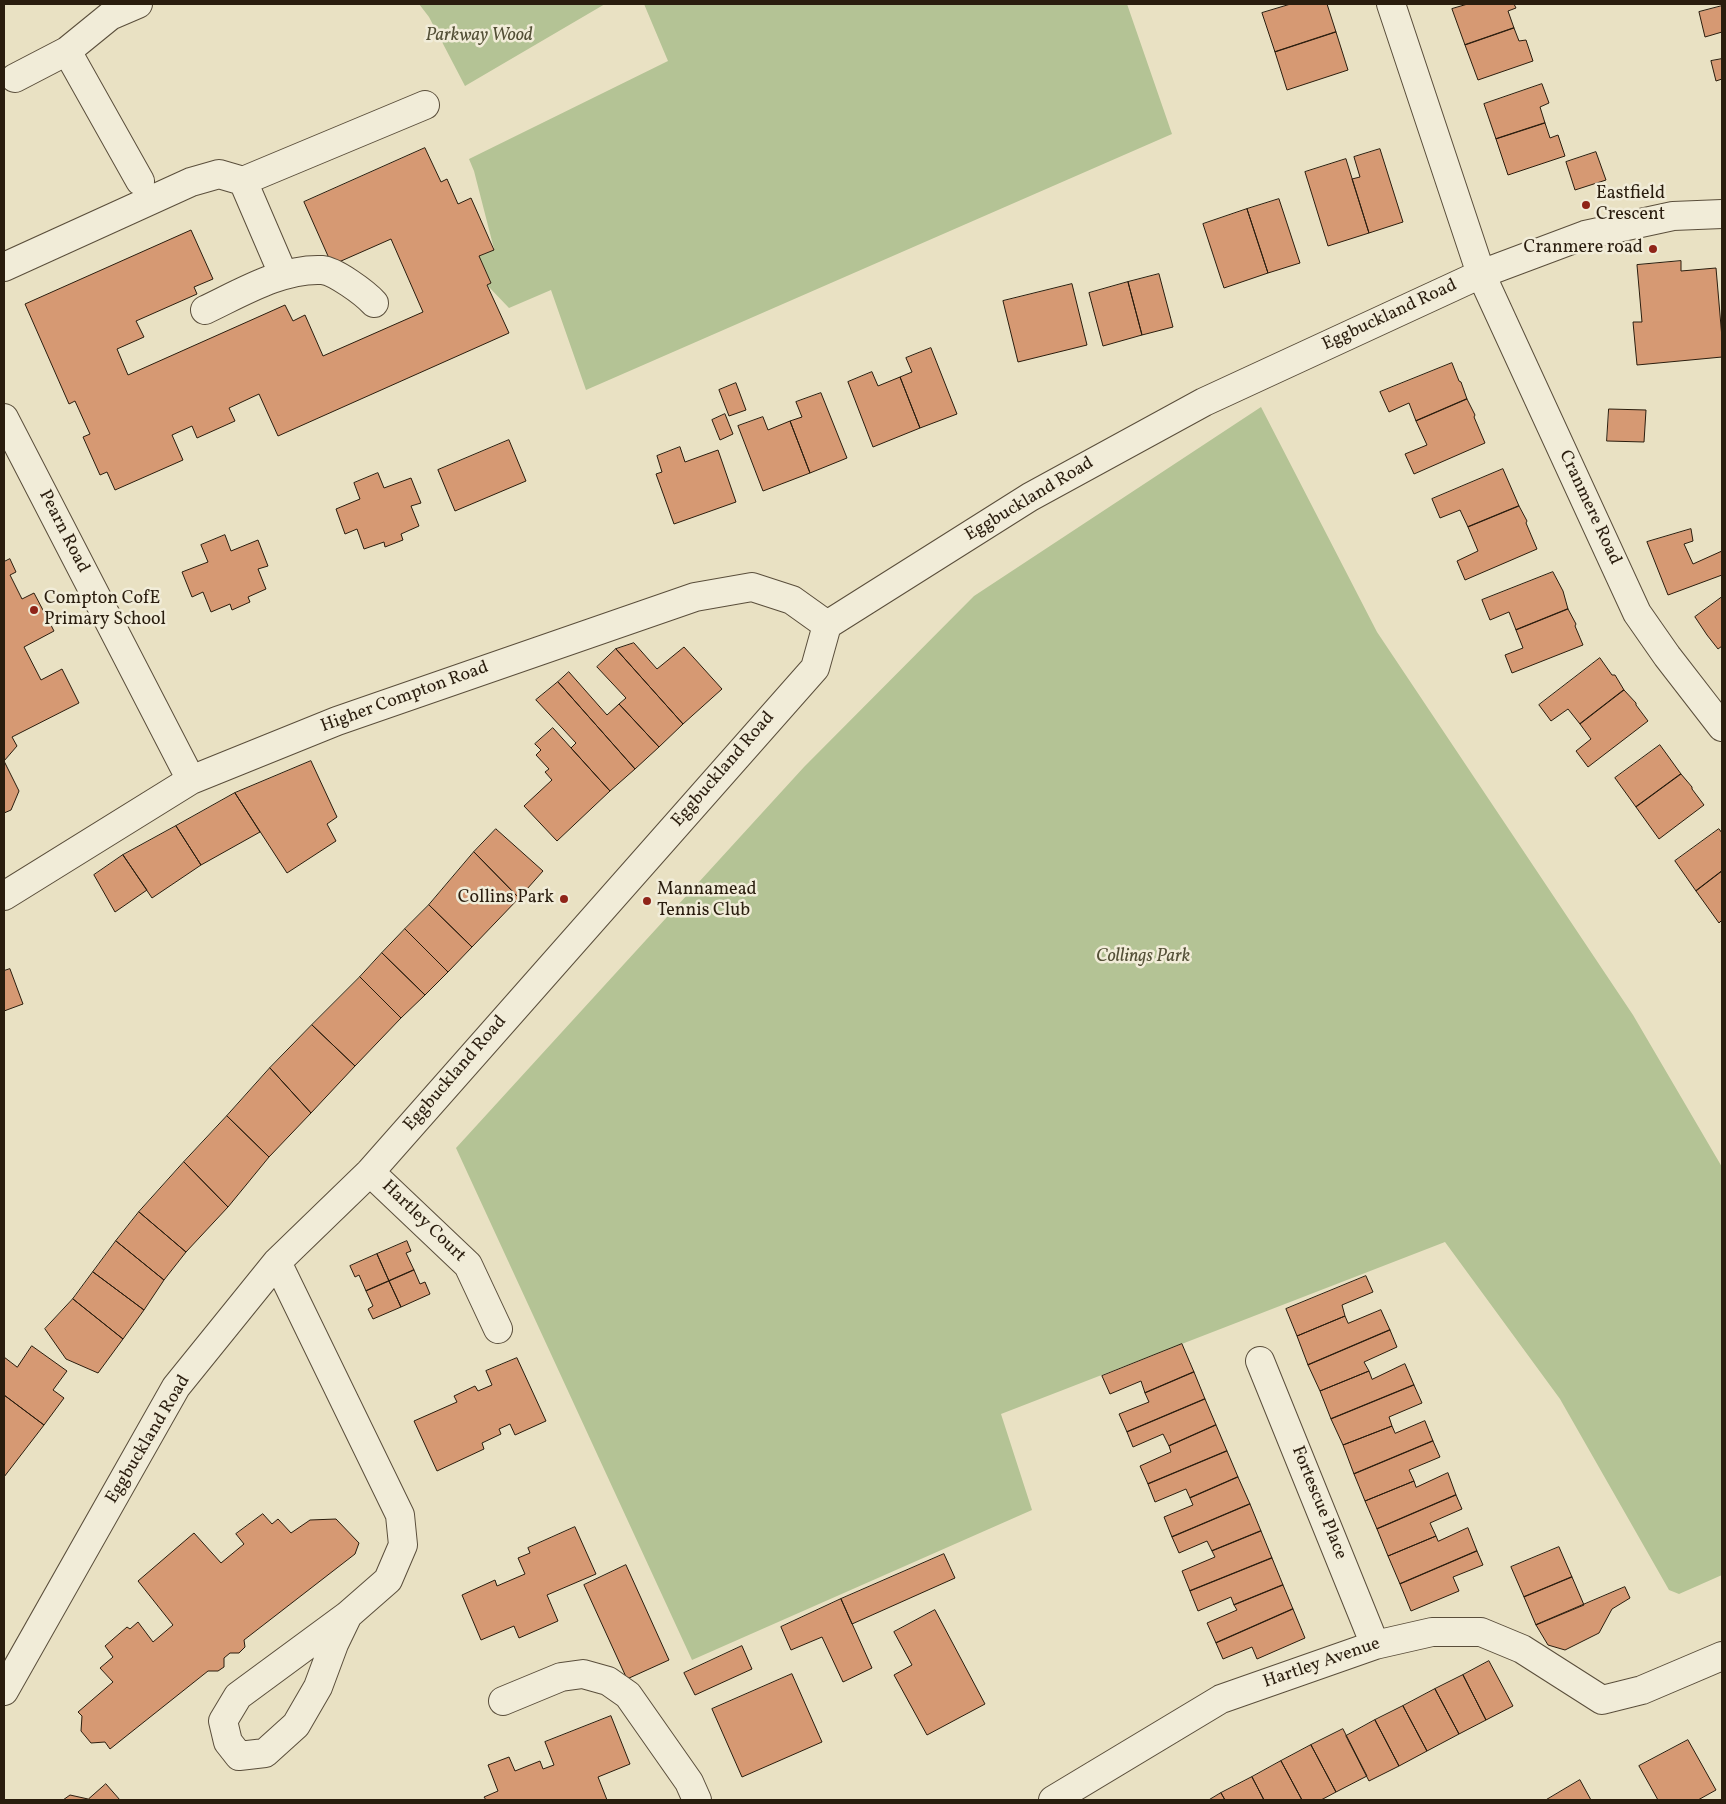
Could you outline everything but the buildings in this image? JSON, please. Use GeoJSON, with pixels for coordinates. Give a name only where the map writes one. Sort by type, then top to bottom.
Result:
{"type":"FeatureCollection","features":[{"type":"Feature","properties":{"kind":"street"},"geometry":{"type":"LineString","coordinates":[[15,78],[67,51],[106,10],[138,4]]}},
{"type":"Feature","properties":{"kind":"street"},"geometry":{"type":"LineString","coordinates":[[1391,4],[1481,274]]}},
{"type":"Feature","properties":{"kind":"street"},"geometry":{"type":"LineString","coordinates":[[67,51],[140,181]]}},
{"type":"Feature","properties":{"kind":"street"},"geometry":{"type":"LineString","coordinates":[[4,267],[191,182],[219,174],[243,181],[425,105]]}},
{"type":"Feature","properties":{"kind":"street"},"geometry":{"type":"LineString","coordinates":[[243,181],[283,274]]}},
{"type":"Feature","properties":{"kind":"street","name":"Eggbuckland Road"},"geometry":{"type":"LineString","coordinates":[[4,1691],[176,1387],[277,1262],[370,1172],[815,668],[827,625],[1030,497],[1204,402],[1481,274],[1585,235],[1673,216],[1722,214]]}},
{"type":"Feature","properties":{"kind":"street"},"geometry":{"type":"LineString","coordinates":[[205,310],[283,274],[323,270],[352,285],[374,303]]}},
{"type":"Feature","properties":{"kind":"street","name":"Cranmere Road"},"geometry":{"type":"LineString","coordinates":[[1481,274],[1637,613],[1667,656],[1722,727]]}},
{"type":"Feature","properties":{"kind":"street","name":"Pearn Road"},"geometry":{"type":"LineString","coordinates":[[4,418],[192,780]]}},
{"type":"Feature","properties":{"kind":"street","name":"Higher Compton Road"},"geometry":{"type":"LineString","coordinates":[[4,896],[192,780],[337,721],[695,597],[752,587],[792,600],[827,625]]}},
{"type":"Feature","properties":{"kind":"street","name":"Hartley Court"},"geometry":{"type":"LineString","coordinates":[[370,1172],[468,1265],[498,1329]]}},
{"type":"Feature","properties":{"kind":"street"},"geometry":{"type":"LineString","coordinates":[[277,1262],[400,1514],[403,1545],[388,1580],[348,1615],[238,1696],[223,1720],[228,1742],[239,1756],[265,1753],[296,1725],[318,1688],[334,1644],[348,1615]]}},
{"type":"Feature","properties":{"kind":"street","name":"Fortescue Place"},"geometry":{"type":"LineString","coordinates":[[1260,1361],[1375,1645]]}},
{"type":"Feature","properties":{"kind":"street","name":"Hartley Avenue"},"geometry":{"type":"LineString","coordinates":[[1053,1800],[1221,1699],[1375,1645],[1432,1632],[1480,1632],[1522,1650],[1602,1700],[1642,1690],[1722,1656]]}},
{"type":"Feature","properties":{"kind":"street"},"geometry":{"type":"LineString","coordinates":[[503,1701],[561,1677],[583,1674],[608,1681],[628,1695],[689,1782],[697,1800]]}},
{"type":"Feature","properties":{"kind":"green space","name":"Parkway Wood"},"geometry":{"type":"Polygon","coordinates":[[[419,4],[605,4],[465,86],[429,17],[419,4]]]}},
{"type":"Feature","properties":{"kind":"green space"},"geometry":{"type":"Polygon","coordinates":[[[644,4],[1127,4],[1172,134],[586,390],[551,290],[509,308],[487,285],[491,283],[479,256],[494,249],[474,171],[469,159],[668,61],[644,4]]]}},
{"type":"Feature","properties":{"kind":"green space","name":"Collings Park"},"geometry":{"type":"Polygon","coordinates":[[[1261,407],[1377,632],[1633,1015],[1722,1167],[1722,1575],[1679,1594],[1669,1590],[1560,1399],[1445,1242],[1001,1414],[1032,1510],[692,1660],[456,1148],[804,767],[974,596],[1261,407]]]}},
{"type":"Feature","properties":{"kind":"place","name":"Eastfield Crescent"},"geometry":{"type":"Point","coordinates":[1586,205]}},
{"type":"Feature","properties":{"kind":"place","name":"Cranmere road"},"geometry":{"type":"Point","coordinates":[1653,249]}},
{"type":"Feature","properties":{"kind":"place","name":"Compton CofE Primary School"},"geometry":{"type":"Point","coordinates":[34,610]}},
{"type":"Feature","properties":{"kind":"place","name":"Collins Park"},"geometry":{"type":"Point","coordinates":[564,899]}},
{"type":"Feature","properties":{"kind":"place","name":"Mannamead Tennis Club"},"geometry":{"type":"Point","coordinates":[647,901]}}]}
